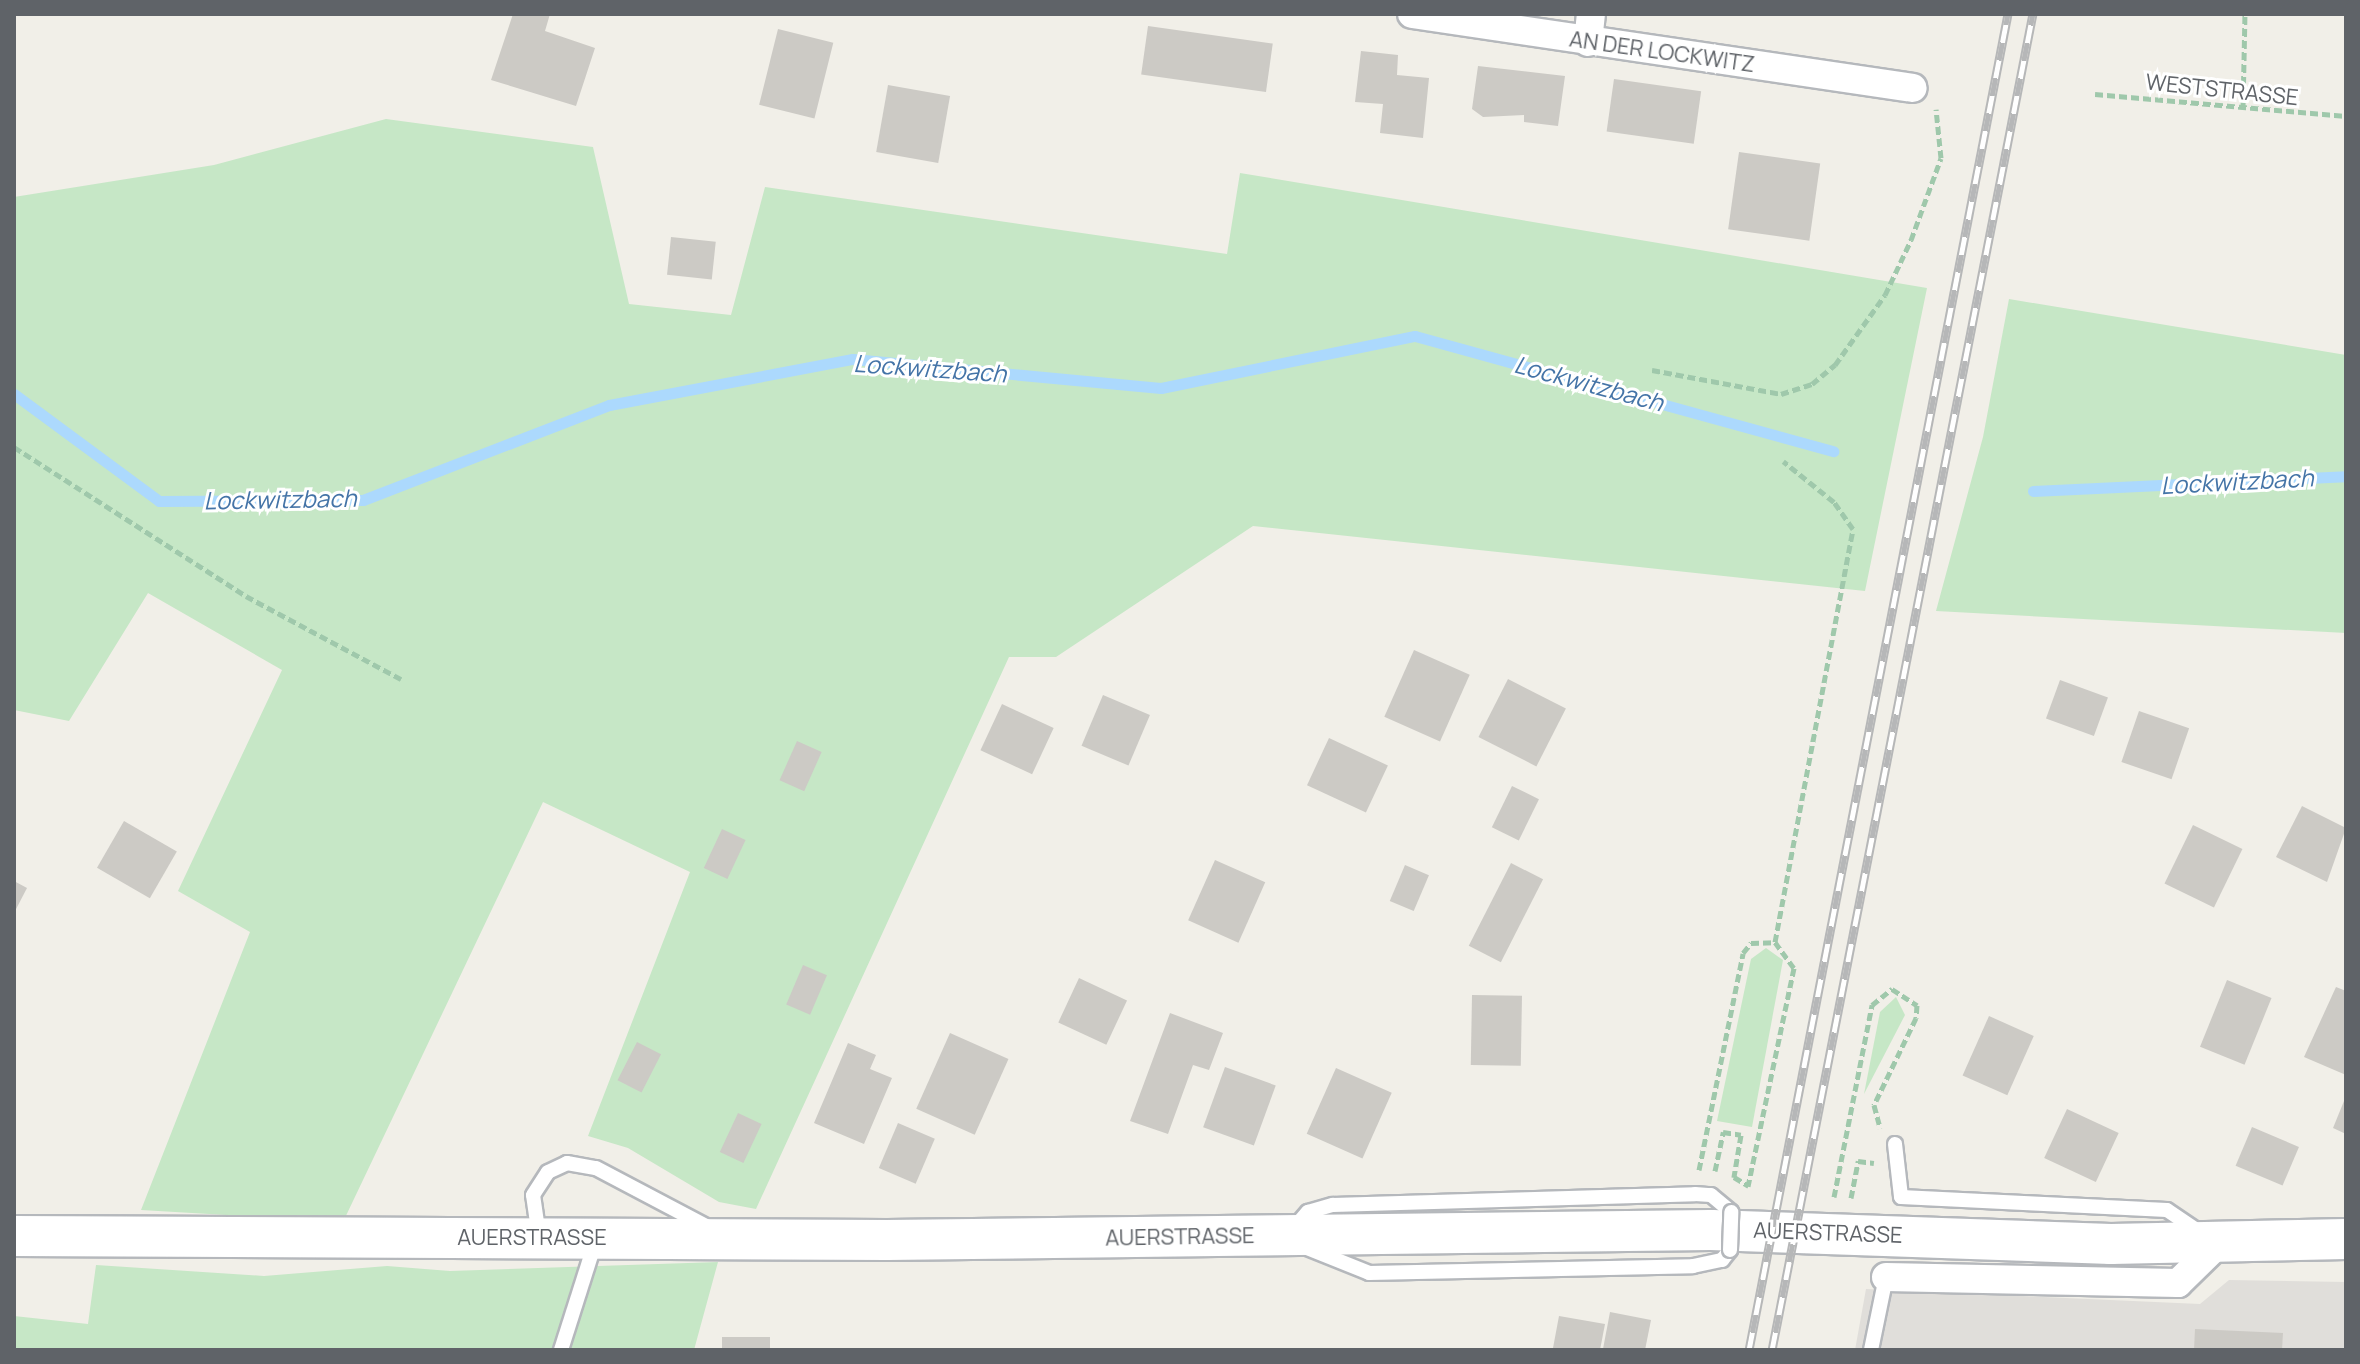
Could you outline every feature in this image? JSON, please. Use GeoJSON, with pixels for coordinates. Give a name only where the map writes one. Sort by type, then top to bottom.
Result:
{"type":"FeatureCollection","features":[{"type":"Feature","properties":{"kind":"street","name":"AN DER LOCKWITZ"},"geometry":{"type":"LineString","coordinates":[[1412,14],[1590,28],[1913,88]]}},
{"type":"Feature","properties":{"kind":"street","name":"AUERSTRASSE"},"geometry":{"type":"LineString","coordinates":[[14,1236],[729,1239],[1286,1237],[1711,1230],[2217,1245],[2346,1239]]}},
{"type":"Feature","properties":{"kind":"street"},"geometry":{"type":"LineString","coordinates":[[1886,1277],[2178,1283],[2217,1245]]}},
{"type":"Feature","properties":{"kind":"lane"},"geometry":{"type":"LineString","coordinates":[[1895,1144],[1901,1197],[2167,1210],[2217,1245]]}},
{"type":"Feature","properties":{"kind":"lane"},"geometry":{"type":"LineString","coordinates":[[539,1238],[533,1195],[548,1172],[567,1163],[596,1168],[729,1239]]}},
{"type":"Feature","properties":{"kind":"lane"},"geometry":{"type":"LineString","coordinates":[[1695,1194],[1711,1195],[1731,1212],[1730,1250],[1722,1260],[1693,1266],[1369,1273],[1331,1263],[1286,1237],[1308,1212],[1333,1205],[1695,1194]]}},
{"type":"Feature","properties":{"kind":"lane"},"geometry":{"type":"LineString","coordinates":[[561,1350],[596,1238]]}},
{"type":"Feature","properties":{"kind":"lane"},"geometry":{"type":"LineString","coordinates":[[1871,1350],[1886,1277]]}},
{"type":"Feature","properties":{"kind":"path"},"geometry":{"type":"LineString","coordinates":[[2243,108],[2245,14]]}},
{"type":"Feature","properties":{"kind":"path"},"geometry":{"type":"LineString","coordinates":[[1652,370],[1781,394],[1812,384],[1851,348],[1898,268],[1941,158],[1940,116],[1913,88]]}},
{"type":"Feature","properties":{"kind":"path","name":"WESTSTRASSE"},"geometry":{"type":"LineString","coordinates":[[2095,94],[2346,116]]}},
{"type":"Feature","properties":{"kind":"path"},"geometry":{"type":"LineString","coordinates":[[14,447],[246,596],[401,679]]}},
{"type":"Feature","properties":{"kind":"path"},"geometry":{"type":"LineString","coordinates":[[1715,1169],[1723,1132],[1741,1135],[1734,1177],[1748,1186],[1794,968],[1775,942],[1853,529],[1834,502],[1783,461]]}},
{"type":"Feature","properties":{"kind":"path"},"geometry":{"type":"LineString","coordinates":[[1695,1194],[1743,953],[1751,943],[1775,942]]}},
{"type":"Feature","properties":{"kind":"path"},"geometry":{"type":"LineString","coordinates":[[1832,1205],[1872,1005],[1892,989],[1917,1005],[1874,1105],[1877,1125],[1895,1144]]}},
{"type":"Feature","properties":{"kind":"path"},"geometry":{"type":"LineString","coordinates":[[1849,1204],[1858,1161],[1876,1163]]}},
{"type":"Feature","properties":{"kind":"shaded area"},"geometry":{"type":"Polygon","coordinates":[[[2229,1280],[2346,1282],[2346,1350],[1855,1350],[1866,1289],[2200,1304],[2229,1280]]]}},
{"type":"Feature","properties":{"kind":"green space"},"geometry":{"type":"Polygon","coordinates":[[[386,119],[593,147],[629,304],[731,315],[765,187],[1227,254],[1240,173],[1927,288],[1865,591],[1253,526],[1056,657],[1009,657],[756,1209],[719,1202],[628,1148],[588,1136],[690,872],[543,802],[343,1222],[141,1210],[250,932],[178,891],[282,670],[148,593],[69,721],[14,710],[14,197],[214,165],[386,119]]]}},
{"type":"Feature","properties":{"kind":"green space"},"geometry":{"type":"Polygon","coordinates":[[[2009,299],[2346,355],[2346,633],[1936,611],[1983,437],[2009,299]]]}},
{"type":"Feature","properties":{"kind":"green space"},"geometry":{"type":"Polygon","coordinates":[[[1766,948],[1783,960],[1752,1127],[1717,1121],[1751,959],[1766,948]]]}},
{"type":"Feature","properties":{"kind":"green space"},"geometry":{"type":"Polygon","coordinates":[[[1896,997],[1905,1015],[1864,1094],[1880,1012],[1896,997]]]}},
{"type":"Feature","properties":{"kind":"green space"},"geometry":{"type":"Polygon","coordinates":[[[718,1262],[694,1350],[14,1350],[14,1316],[88,1324],[96,1265],[264,1276],[387,1266],[450,1271],[718,1262]]]}},
{"type":"Feature","properties":{"kind":"building"},"geometry":{"type":"Polygon","coordinates":[[[513,14],[550,14],[545,31],[595,48],[576,106],[491,80],[513,14]]]}},
{"type":"Feature","properties":{"kind":"building"},"geometry":{"type":"Polygon","coordinates":[[[1148,26],[1273,44],[1266,92],[1141,75],[1148,26]]]}},
{"type":"Feature","properties":{"kind":"building"},"geometry":{"type":"Polygon","coordinates":[[[778,29],[833,43],[814,118],[759,105],[778,29]]]}},
{"type":"Feature","properties":{"kind":"building"},"geometry":{"type":"Polygon","coordinates":[[[1361,51],[1398,55],[1397,75],[1429,78],[1423,138],[1380,133],[1383,104],[1355,102],[1361,51]]]}},
{"type":"Feature","properties":{"kind":"building"},"geometry":{"type":"Polygon","coordinates":[[[1478,66],[1565,76],[1558,126],[1524,122],[1524,115],[1483,117],[1472,109],[1478,66]]]}},
{"type":"Feature","properties":{"kind":"building"},"geometry":{"type":"Polygon","coordinates":[[[1614,79],[1701,91],[1694,144],[1607,131],[1614,79]]]}},
{"type":"Feature","properties":{"kind":"building"},"geometry":{"type":"Polygon","coordinates":[[[888,85],[950,96],[938,163],[876,152],[888,85]]]}},
{"type":"Feature","properties":{"kind":"building"},"geometry":{"type":"Polygon","coordinates":[[[1739,152],[1820,163],[1809,241],[1728,229],[1739,152]]]}},
{"type":"Feature","properties":{"kind":"building"},"geometry":{"type":"Polygon","coordinates":[[[671,237],[716,242],[712,279],[667,275],[671,237]]]}},
{"type":"Feature","properties":{"kind":"building"},"geometry":{"type":"Polygon","coordinates":[[[1414,650],[1470,675],[1440,741],[1384,717],[1414,650]]]}},
{"type":"Feature","properties":{"kind":"building"},"geometry":{"type":"Polygon","coordinates":[[[1508,679],[1566,709],[1536,766],[1478,737],[1508,679]]]}},
{"type":"Feature","properties":{"kind":"building"},"geometry":{"type":"Polygon","coordinates":[[[2060,680],[2108,697],[2094,736],[2046,719],[2060,680]]]}},
{"type":"Feature","properties":{"kind":"building"},"geometry":{"type":"Polygon","coordinates":[[[1103,695],[1150,715],[1128,766],[1082,746],[1103,695]]]}},
{"type":"Feature","properties":{"kind":"building"},"geometry":{"type":"Polygon","coordinates":[[[1002,704],[1054,728],[1032,774],[980,750],[1002,704]]]}},
{"type":"Feature","properties":{"kind":"building"},"geometry":{"type":"Polygon","coordinates":[[[2139,711],[2189,728],[2172,779],[2121,762],[2139,711]]]}},
{"type":"Feature","properties":{"kind":"building"},"geometry":{"type":"Polygon","coordinates":[[[1329,738],[1388,765],[1366,813],[1307,785],[1329,738]]]}},
{"type":"Feature","properties":{"kind":"building"},"geometry":{"type":"Polygon","coordinates":[[[797,741],[822,752],[804,791],[780,780],[797,741]]]}},
{"type":"Feature","properties":{"kind":"building"},"geometry":{"type":"Polygon","coordinates":[[[1512,786],[1539,799],[1519,840],[1492,827],[1512,786]]]}},
{"type":"Feature","properties":{"kind":"building"},"geometry":{"type":"Polygon","coordinates":[[[2302,806],[2346,828],[2327,882],[2276,857],[2302,806]]]}},
{"type":"Feature","properties":{"kind":"building"},"geometry":{"type":"Polygon","coordinates":[[[124,821],[177,852],[150,898],[97,868],[124,821]]]}},
{"type":"Feature","properties":{"kind":"building"},"geometry":{"type":"Polygon","coordinates":[[[2193,825],[2242,849],[2214,908],[2165,883],[2193,825]]]}},
{"type":"Feature","properties":{"kind":"building"},"geometry":{"type":"Polygon","coordinates":[[[722,829],[746,840],[727,879],[704,868],[722,829]]]}},
{"type":"Feature","properties":{"kind":"building"},"geometry":{"type":"Polygon","coordinates":[[[1215,860],[1265,882],[1238,943],[1188,920],[1215,860]]]}},
{"type":"Feature","properties":{"kind":"building"},"geometry":{"type":"Polygon","coordinates":[[[1511,863],[1543,879],[1501,962],[1469,946],[1511,863]]]}},
{"type":"Feature","properties":{"kind":"building"},"geometry":{"type":"Polygon","coordinates":[[[1405,865],[1429,875],[1414,911],[1390,901],[1405,865]]]}},
{"type":"Feature","properties":{"kind":"building"},"geometry":{"type":"Polygon","coordinates":[[[14,881],[27,888],[14,913],[14,881]]]}},
{"type":"Feature","properties":{"kind":"building"},"geometry":{"type":"Polygon","coordinates":[[[803,965],[827,975],[810,1015],[786,1005],[803,965]]]}},
{"type":"Feature","properties":{"kind":"building"},"geometry":{"type":"Polygon","coordinates":[[[1079,978],[1127,1000],[1106,1045],[1058,1022],[1079,978]]]}},
{"type":"Feature","properties":{"kind":"building"},"geometry":{"type":"Polygon","coordinates":[[[2227,980],[2272,998],[2245,1065],[2200,1047],[2227,980]]]}},
{"type":"Feature","properties":{"kind":"building"},"geometry":{"type":"Polygon","coordinates":[[[2336,987],[2346,991],[2346,1075],[2304,1057],[2336,987]]]}},
{"type":"Feature","properties":{"kind":"building"},"geometry":{"type":"Polygon","coordinates":[[[1472,995],[1522,996],[1521,1066],[1471,1065],[1472,995]]]}},
{"type":"Feature","properties":{"kind":"building"},"geometry":{"type":"Polygon","coordinates":[[[1170,1013],[1223,1033],[1209,1070],[1193,1065],[1168,1134],[1130,1121],[1170,1013]]]}},
{"type":"Feature","properties":{"kind":"building"},"geometry":{"type":"Polygon","coordinates":[[[1989,1016],[2034,1036],[2007,1095],[1963,1075],[1989,1016]]]}},
{"type":"Feature","properties":{"kind":"building"},"geometry":{"type":"Polygon","coordinates":[[[950,1033],[1008,1059],[975,1135],[916,1109],[950,1033]]]}},
{"type":"Feature","properties":{"kind":"building"},"geometry":{"type":"Polygon","coordinates":[[[637,1042],[661,1054],[642,1093],[617,1080],[637,1042]]]}},
{"type":"Feature","properties":{"kind":"building"},"geometry":{"type":"Polygon","coordinates":[[[848,1043],[876,1055],[870,1069],[892,1078],[864,1144],[814,1123],[848,1043]]]}},
{"type":"Feature","properties":{"kind":"building"},"geometry":{"type":"Polygon","coordinates":[[[1225,1067],[1276,1085],[1254,1146],[1203,1127],[1225,1067]]]}},
{"type":"Feature","properties":{"kind":"building"},"geometry":{"type":"Polygon","coordinates":[[[1336,1068],[1392,1093],[1362,1159],[1307,1134],[1336,1068]]]}},
{"type":"Feature","properties":{"kind":"building"},"geometry":{"type":"Polygon","coordinates":[[[2346,1096],[2346,1134],[2333,1128],[2346,1096]]]}},
{"type":"Feature","properties":{"kind":"building"},"geometry":{"type":"Polygon","coordinates":[[[2067,1109],[2119,1133],[2096,1182],[2044,1158],[2067,1109]]]}},
{"type":"Feature","properties":{"kind":"building"},"geometry":{"type":"Polygon","coordinates":[[[738,1113],[762,1124],[743,1163],[720,1152],[738,1113]]]}},
{"type":"Feature","properties":{"kind":"building"},"geometry":{"type":"Polygon","coordinates":[[[898,1123],[935,1139],[916,1184],[879,1168],[898,1123]]]}},
{"type":"Feature","properties":{"kind":"building"},"geometry":{"type":"Polygon","coordinates":[[[2252,1127],[2299,1147],[2283,1186],[2236,1166],[2252,1127]]]}},
{"type":"Feature","properties":{"kind":"building"},"geometry":{"type":"Polygon","coordinates":[[[1610,1312],[1651,1320],[1645,1350],[1603,1349],[1610,1312]]]}},
{"type":"Feature","properties":{"kind":"building"},"geometry":{"type":"Polygon","coordinates":[[[1559,1316],[1605,1324],[1600,1350],[1553,1348],[1559,1316]]]}},
{"type":"Feature","properties":{"kind":"building"},"geometry":{"type":"Polygon","coordinates":[[[2195,1329],[2283,1333],[2282,1350],[2194,1350],[2195,1329]]]}},
{"type":"Feature","properties":{"kind":"building"},"geometry":{"type":"Polygon","coordinates":[[[722,1337],[770,1337],[770,1350],[722,1350],[722,1337]]]}},
{"type":"Feature","properties":{"kind":"waterway","name":"Lockwitzbach"},"geometry":{"type":"LineString","coordinates":[[14,394],[159,501],[363,500],[609,405],[853,359],[1161,388],[1415,336],[1833,451]]}},
{"type":"Feature","properties":{"kind":"waterway","name":"Lockwitzbach"},"geometry":{"type":"LineString","coordinates":[[2033,491],[2346,476]]}},
{"type":"Feature","properties":{"kind":"railway"},"geometry":{"type":"LineString","coordinates":[[1749,1350],[2008,14]]}},
{"type":"Feature","properties":{"kind":"railway"},"geometry":{"type":"LineString","coordinates":[[1772,1350],[2033,14]]}}]}
